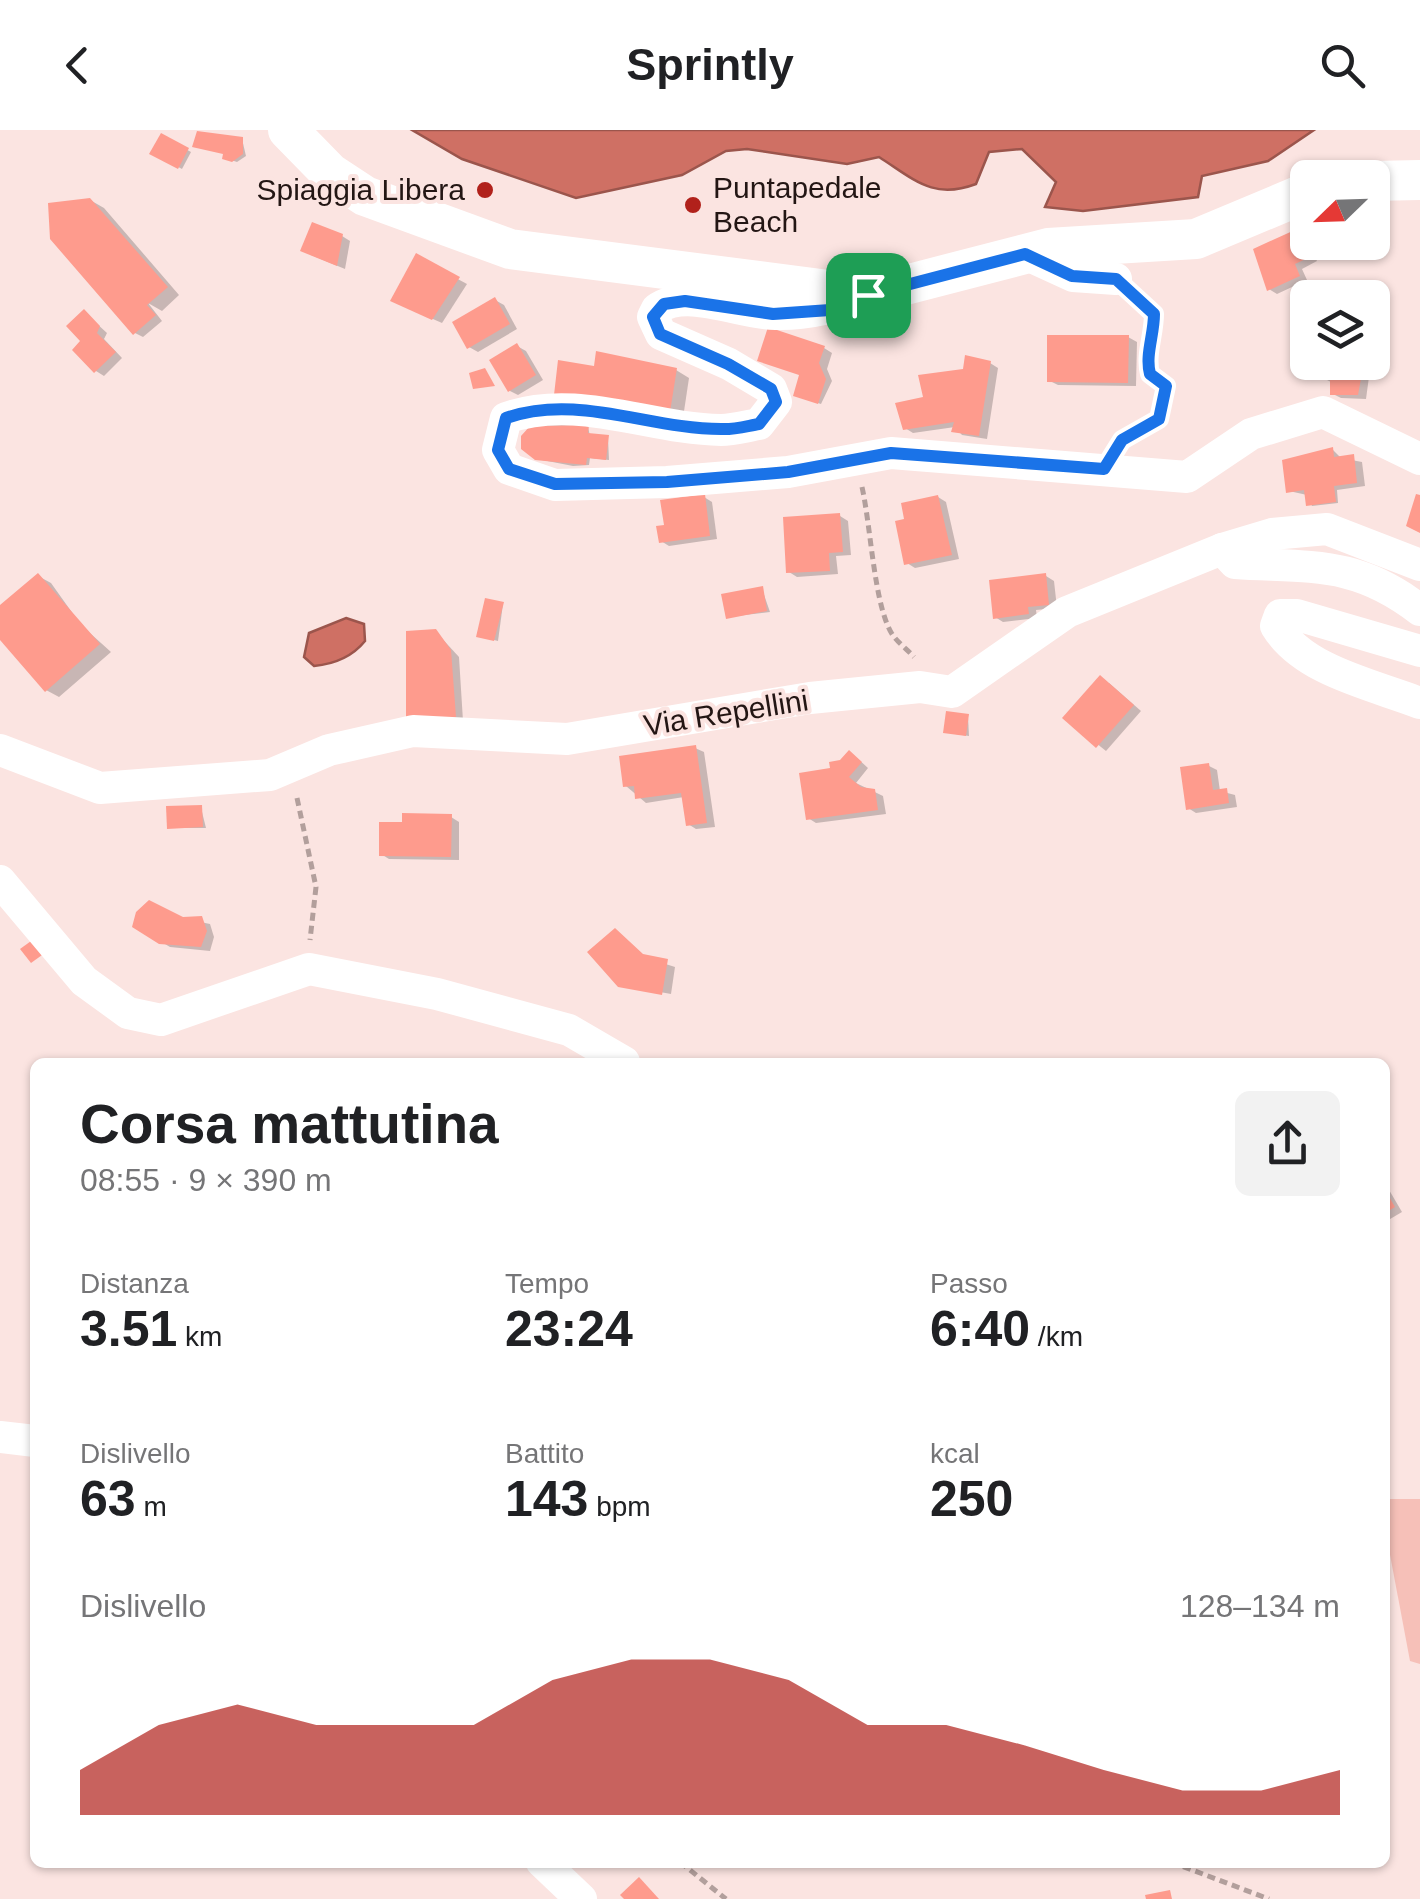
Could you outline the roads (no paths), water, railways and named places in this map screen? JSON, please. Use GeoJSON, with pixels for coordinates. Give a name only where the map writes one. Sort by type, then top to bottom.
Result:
{"type":"FeatureCollection","features":[{"type":"Feature","properties":{"kind":"main road"},"geometry":{"type":"LineString","coordinates":[[288,130],[330,173],[365,196],[510,249],[868,295],[1048,248],[1196,239],[1290,200]]}},
{"type":"Feature","properties":{"kind":"main road"},"geometry":{"type":"LineString","coordinates":[[1390,181],[1420,180]]}},
{"type":"Feature","properties":{"kind":"street"},"geometry":{"type":"LineString","coordinates":[[1025,254],[1072,276],[1116,279]]}},
{"type":"Feature","properties":{"kind":"street"},"geometry":{"type":"LineString","coordinates":[[868,295],[830,310],[773,314],[685,301],[658,309],[653,317],[660,334],[728,364],[771,389],[776,402],[759,424],[721,430],[616,412],[526,411],[506,418],[498,450],[509,469],[555,484],[667,482],[788,472],[891,453],[1187,477],[1251,434],[1324,412],[1420,459]]}},
{"type":"Feature","properties":{"kind":"street","name":"Via Repellini"},"geometry":{"type":"LineString","coordinates":[[0,750],[100,788],[270,775],[328,750],[413,731],[567,739],[810,698],[920,686],[952,692],[1067,612],[1222,549],[1272,534],[1327,529],[1420,565]]}},
{"type":"Feature","properties":{"kind":"street"},"geometry":{"type":"LineString","coordinates":[[1222,549],[1234,563],[1292,564],[1365,575],[1420,610]]}},
{"type":"Feature","properties":{"kind":"street"},"geometry":{"type":"LineString","coordinates":[[1420,651],[1297,615],[1280,615],[1276,626],[1284,640],[1330,669],[1420,702]]}},
{"type":"Feature","properties":{"kind":"street"},"geometry":{"type":"LineString","coordinates":[[0,882],[84,981],[128,1013],[161,1020],[309,968],[437,994],[569,1030],[617,1058]]}},
{"type":"Feature","properties":{"kind":"street"},"geometry":{"type":"LineString","coordinates":[[0,1436],[30,1440]]}},
{"type":"Feature","properties":{"kind":"street"},"geometry":{"type":"LineString","coordinates":[[548,1868],[581,1899]]}},
{"type":"Feature","properties":{"kind":"place","name":"Spiaggia Libera"},"geometry":{"type":"Point","coordinates":[485,190]}},
{"type":"Feature","properties":{"kind":"place","name":"Puntapedale Beach"},"geometry":{"type":"Point","coordinates":[693,205]}}]}
